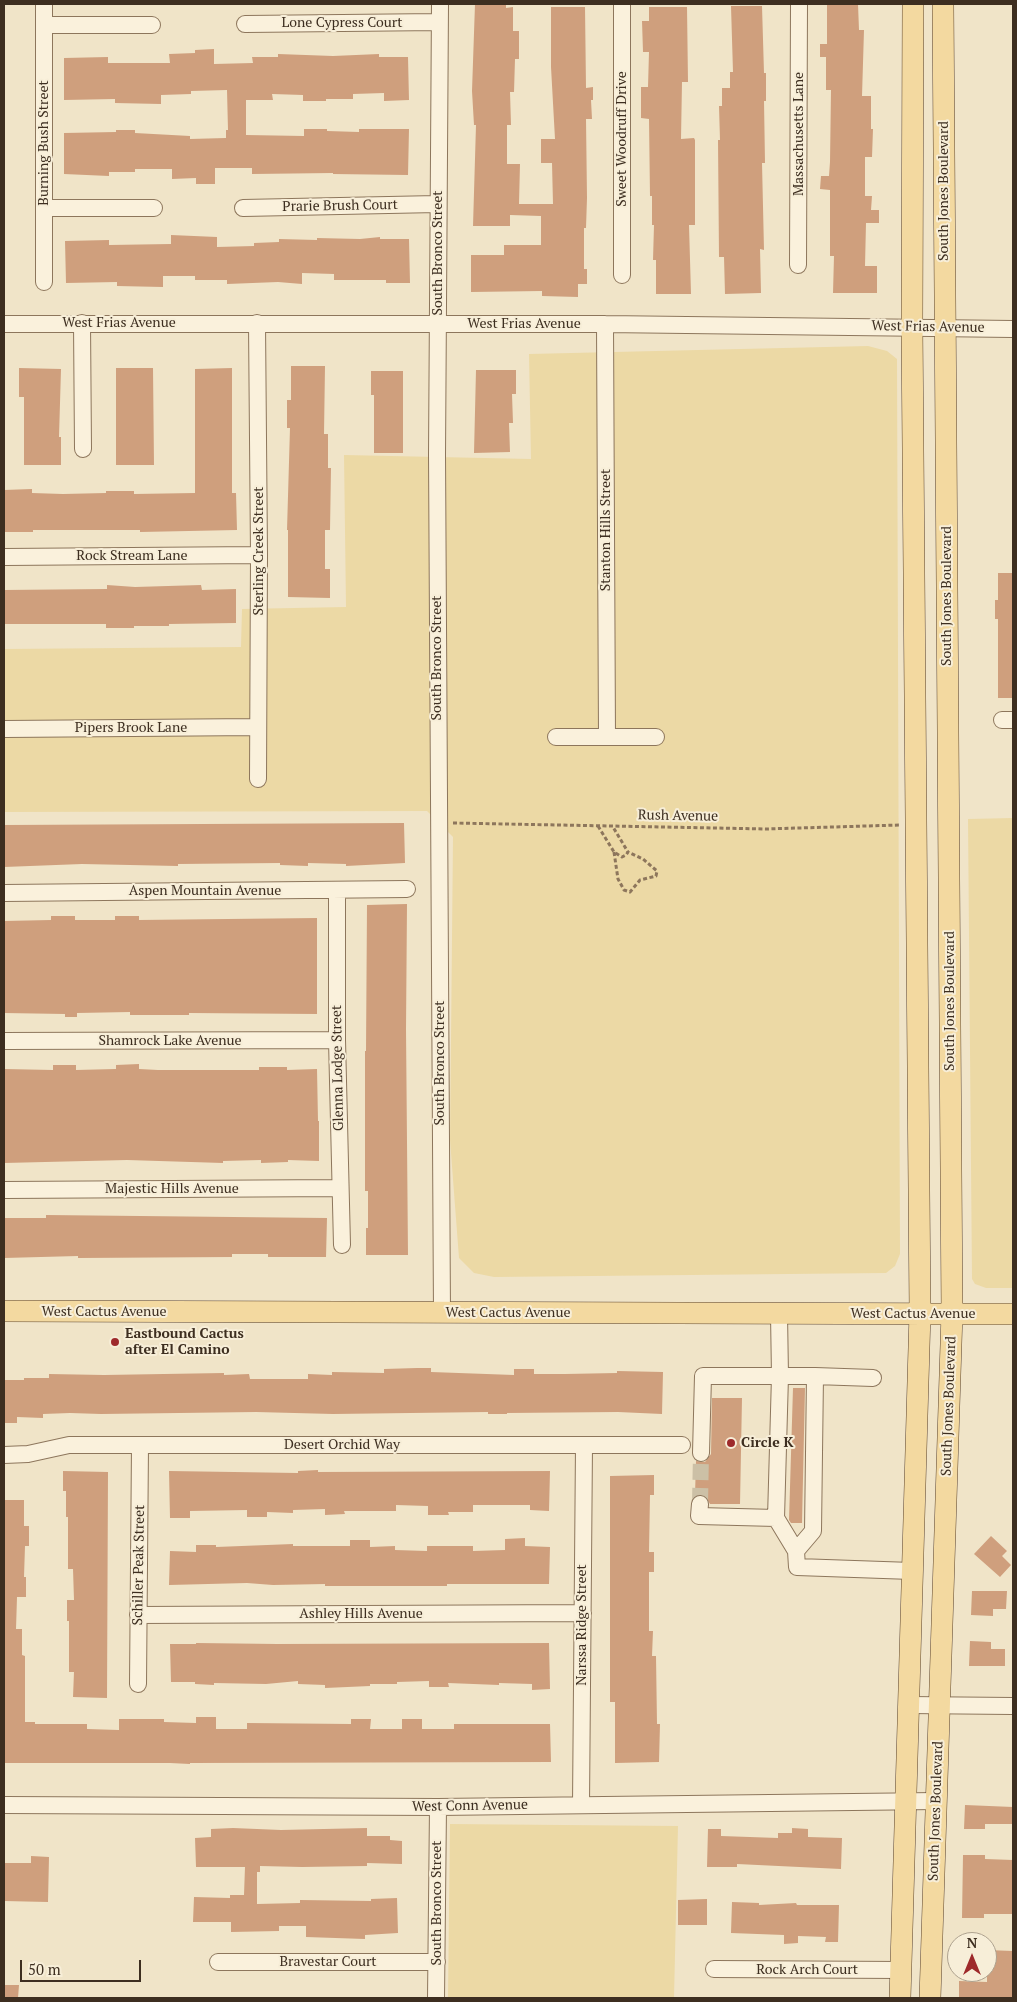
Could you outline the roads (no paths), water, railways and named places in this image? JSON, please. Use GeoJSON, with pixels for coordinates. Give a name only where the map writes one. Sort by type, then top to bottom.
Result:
{"type":"FeatureCollection","features":[{"type":"Feature","properties":{"kind":"main road"},"geometry":{"type":"LineString","coordinates":[[900,1998],[920,1313],[912,326],[913,4]]}},
{"type":"Feature","properties":{"kind":"main road","name":"South Jones Boulevard"},"geometry":{"type":"LineString","coordinates":[[930,1998],[952,1313],[943,4]]}},
{"type":"Feature","properties":{"kind":"main road","name":"West Cactus Avenue"},"geometry":{"type":"LineString","coordinates":[[4,1311],[1013,1314]]}},
{"type":"Feature","properties":{"kind":"street","name":"Burning Bush Street"},"geometry":{"type":"LineString","coordinates":[[44,4],[44,282]]}},
{"type":"Feature","properties":{"kind":"street","name":"South Bronco Street"},"geometry":{"type":"LineString","coordinates":[[440,4],[437,204],[438,823],[442,1313]]}},
{"type":"Feature","properties":{"kind":"street","name":"Sweet Woodruff Drive"},"geometry":{"type":"LineString","coordinates":[[622,4],[622,275]]}},
{"type":"Feature","properties":{"kind":"street","name":"Massachusetts Lane"},"geometry":{"type":"LineString","coordinates":[[798,265],[799,4]]}},
{"type":"Feature","properties":{"kind":"street","name":"Lone Cypress Court"},"geometry":{"type":"LineString","coordinates":[[245,24],[439,22]]}},
{"type":"Feature","properties":{"kind":"street"},"geometry":{"type":"LineString","coordinates":[[44,25],[152,25]]}},
{"type":"Feature","properties":{"kind":"street","name":"Prarie Brush Court"},"geometry":{"type":"LineString","coordinates":[[243,208],[437,204]]}},
{"type":"Feature","properties":{"kind":"street"},"geometry":{"type":"LineString","coordinates":[[44,208],[154,208]]}},
{"type":"Feature","properties":{"kind":"street","name":"West Frias Avenue"},"geometry":{"type":"LineString","coordinates":[[4,324],[257,322],[912,326],[1013,329]]}},
{"type":"Feature","properties":{"kind":"street","name":"Sterling Creek Street"},"geometry":{"type":"LineString","coordinates":[[257,322],[260,555],[258,779]]}},
{"type":"Feature","properties":{"kind":"street"},"geometry":{"type":"LineString","coordinates":[[82,323],[83,449]]}},
{"type":"Feature","properties":{"kind":"street","name":"Stanton Hills Street"},"geometry":{"type":"LineString","coordinates":[[605,324],[607,737]]}},
{"type":"Feature","properties":{"kind":"street","name":"Rock Stream Lane"},"geometry":{"type":"LineString","coordinates":[[4,557],[260,555]]}},
{"type":"Feature","properties":{"kind":"street","name":"Pipers Brook Lane"},"geometry":{"type":"LineString","coordinates":[[4,729],[258,727]]}},
{"type":"Feature","properties":{"kind":"street"},"geometry":{"type":"LineString","coordinates":[[556,737],[656,736]]}},
{"type":"Feature","properties":{"kind":"street","name":"Aspen Mountain Avenue"},"geometry":{"type":"LineString","coordinates":[[4,893],[407,889]]}},
{"type":"Feature","properties":{"kind":"street","name":"Glenna Lodge Street"},"geometry":{"type":"LineString","coordinates":[[337,890],[337,1040],[342,1245]]}},
{"type":"Feature","properties":{"kind":"street","name":"Shamrock Lake Avenue"},"geometry":{"type":"LineString","coordinates":[[4,1042],[337,1040]]}},
{"type":"Feature","properties":{"kind":"street","name":"Majestic Hills Avenue"},"geometry":{"type":"LineString","coordinates":[[4,1190],[340,1188]]}},
{"type":"Feature","properties":{"kind":"street"},"geometry":{"type":"LineString","coordinates":[[779,1314],[780,1376],[776,1518],[796,1551],[797,1568],[912,1571]]}},
{"type":"Feature","properties":{"kind":"street"},"geometry":{"type":"LineString","coordinates":[[701,1453],[703,1376],[873,1378]]}},
{"type":"Feature","properties":{"kind":"street"},"geometry":{"type":"LineString","coordinates":[[796,1551],[813,1531],[815,1376]]}},
{"type":"Feature","properties":{"kind":"street","name":"Desert Orchid Way"},"geometry":{"type":"LineString","coordinates":[[4,1455],[28,1454],[69,1445],[682,1445]]}},
{"type":"Feature","properties":{"kind":"street","name":"Schiller Peak Street"},"geometry":{"type":"LineString","coordinates":[[138,1684],[140,1445]]}},
{"type":"Feature","properties":{"kind":"street","name":"Narssa Ridge Street"},"geometry":{"type":"LineString","coordinates":[[581,1805],[584,1445]]}},
{"type":"Feature","properties":{"kind":"street"},"geometry":{"type":"LineString","coordinates":[[700,1510],[776,1518]]}},
{"type":"Feature","properties":{"kind":"street","name":"Ashley Hills Avenue"},"geometry":{"type":"LineString","coordinates":[[138,1615],[583,1613]]}},
{"type":"Feature","properties":{"kind":"street"},"geometry":{"type":"LineString","coordinates":[[908,1705],[1013,1706]]}},
{"type":"Feature","properties":{"kind":"street","name":"West Conn Avenue"},"geometry":{"type":"LineString","coordinates":[[4,1805],[438,1807],[936,1801]]}},
{"type":"Feature","properties":{"kind":"street","name":"South Bronco Street"},"geometry":{"type":"LineString","coordinates":[[436,1998],[438,1807]]}},
{"type":"Feature","properties":{"kind":"street","name":"Bravestar Court"},"geometry":{"type":"LineString","coordinates":[[218,1962],[437,1962]]}},
{"type":"Feature","properties":{"kind":"street","name":"Rock Arch Court"},"geometry":{"type":"LineString","coordinates":[[714,1969],[901,1970]]}},
{"type":"Feature","properties":{"kind":"tunnel"},"geometry":{"type":"LineString","coordinates":[[700,1504],[701,1453]]}},
{"type":"Feature","properties":{"kind":"place","name":"Eastbound Cactus after El Camino"},"geometry":{"type":"Point","coordinates":[115,1342]}},
{"type":"Feature","properties":{"kind":"place","name":"Circle K"},"geometry":{"type":"Point","coordinates":[731,1443]}}]}
